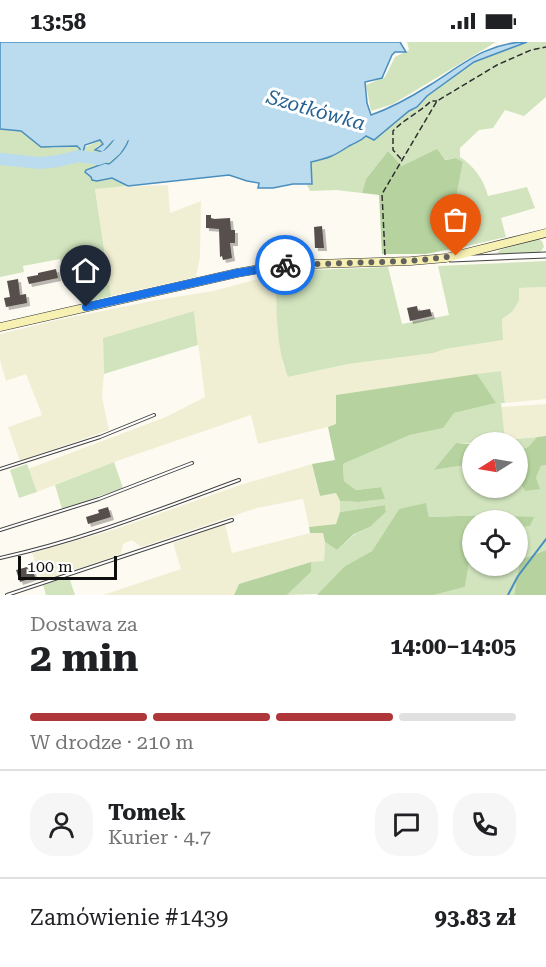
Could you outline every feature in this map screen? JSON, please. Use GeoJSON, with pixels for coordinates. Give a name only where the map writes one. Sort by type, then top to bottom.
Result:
{"type":"FeatureCollection","features":[{"type":"Feature","properties":{"kind":"street"},"geometry":{"type":"LineString","coordinates":[[0,327],[237,273],[282,265],[446,258],[546,235]]}},
{"type":"Feature","properties":{"kind":"street"},"geometry":{"type":"LineString","coordinates":[[446,258],[459,260],[546,255]]}},
{"type":"Feature","properties":{"kind":"lane"},"geometry":{"type":"LineString","coordinates":[[0,469],[100,437],[154,415]]}},
{"type":"Feature","properties":{"kind":"lane"},"geometry":{"type":"LineString","coordinates":[[0,530],[99,499],[192,464]]}},
{"type":"Feature","properties":{"kind":"lane"},"geometry":{"type":"LineString","coordinates":[[0,558],[106,529],[239,480]]}},
{"type":"Feature","properties":{"kind":"lane"},"geometry":{"type":"LineString","coordinates":[[7,595],[232,520]]}},
{"type":"Feature","properties":{"kind":"path"},"geometry":{"type":"LineString","coordinates":[[385,262],[382,194],[437,101],[497,65],[531,50],[546,47]]}},
{"type":"Feature","properties":{"kind":"path"},"geometry":{"type":"LineString","coordinates":[[401,159],[393,150],[393,131],[431,101],[437,101]]}},
{"type":"Feature","properties":{"kind":"shaded area"},"geometry":{"type":"Polygon","coordinates":[[[168,185],[170,213],[201,201],[200,257],[196,277],[111,296],[95,188],[168,185]]]}},
{"type":"Feature","properties":{"kind":"shaded area"},"geometry":{"type":"Polygon","coordinates":[[[276,274],[276,303],[283,365],[288,377],[348,364],[434,353],[445,349],[503,340],[502,319],[512,312],[519,301],[519,288],[546,287],[546,399],[505,403],[501,371],[336,395],[336,425],[258,444],[251,415],[114,462],[37,492],[28,469],[166,417],[205,397],[194,311],[103,338],[102,397],[109,430],[20,461],[8,427],[42,415],[26,374],[6,381],[0,360],[0,334],[57,320],[213,291],[276,274]]]}},
{"type":"Feature","properties":{"kind":"shaded area"},"geometry":{"type":"Polygon","coordinates":[[[546,404],[546,436],[528,438],[528,432],[504,432],[501,407],[546,404]]]}},
{"type":"Feature","properties":{"kind":"shaded area"},"geometry":{"type":"Polygon","coordinates":[[[312,464],[320,496],[336,493],[340,501],[340,512],[336,524],[309,527],[303,499],[257,508],[141,547],[132,540],[123,544],[121,554],[42,581],[32,553],[113,530],[240,485],[312,464]]]}},
{"type":"Feature","properties":{"kind":"shaded area"},"geometry":{"type":"Polygon","coordinates":[[[225,524],[232,553],[310,533],[324,533],[324,561],[311,562],[239,584],[234,595],[103,595],[181,569],[173,543],[225,524]]]}},
{"type":"Feature","properties":{"kind":"green space"},"geometry":{"type":"Polygon","coordinates":[[[407,42],[496,42],[393,104],[371,111],[366,85],[385,77],[395,57],[409,50],[407,42]]]}},
{"type":"Feature","properties":{"kind":"green space"},"geometry":{"type":"Polygon","coordinates":[[[527,42],[546,42],[546,97],[524,116],[505,110],[493,128],[479,130],[460,148],[460,157],[478,174],[488,196],[527,187],[535,208],[501,218],[506,237],[467,246],[457,193],[463,162],[456,158],[402,166],[388,151],[366,179],[362,193],[336,190],[310,191],[307,185],[312,184],[311,162],[331,156],[366,136],[374,140],[417,107],[427,96],[474,62],[527,42]]]}},
{"type":"Feature","properties":{"kind":"green space"},"geometry":{"type":"Polygon","coordinates":[[[0,129],[21,131],[52,148],[77,146],[81,149],[101,140],[103,144],[96,147],[106,150],[113,141],[125,135],[129,136],[122,152],[113,162],[86,170],[97,181],[110,179],[128,186],[95,189],[111,296],[81,304],[75,273],[63,275],[60,259],[23,266],[24,272],[0,277],[0,129]]]}},
{"type":"Feature","properties":{"kind":"green space"},"geometry":{"type":"Polygon","coordinates":[[[437,149],[445,160],[456,158],[463,162],[457,193],[467,246],[426,254],[382,254],[379,195],[362,193],[366,179],[388,151],[402,166],[437,149]]]}},
{"type":"Feature","properties":{"kind":"green space"},"geometry":{"type":"Polygon","coordinates":[[[538,239],[542,241],[544,247],[540,252],[503,255],[497,253],[500,250],[538,239]]]}},
{"type":"Feature","properties":{"kind":"green space"},"geometry":{"type":"Polygon","coordinates":[[[546,261],[546,287],[519,288],[519,301],[512,312],[502,319],[503,340],[445,349],[434,353],[348,364],[288,377],[279,340],[276,274],[285,271],[388,267],[402,324],[449,315],[438,266],[546,261]]]}},
{"type":"Feature","properties":{"kind":"green space"},"geometry":{"type":"Polygon","coordinates":[[[194,311],[198,345],[104,374],[103,338],[194,311]]]}},
{"type":"Feature","properties":{"kind":"green space"},"geometry":{"type":"Polygon","coordinates":[[[501,371],[505,403],[501,403],[504,432],[462,432],[462,443],[456,443],[435,470],[462,466],[462,498],[528,498],[528,487],[536,478],[541,466],[546,465],[546,550],[528,557],[528,526],[533,518],[528,518],[528,510],[462,510],[462,516],[429,517],[426,504],[399,509],[372,551],[345,566],[320,594],[287,595],[311,572],[311,562],[324,561],[325,542],[337,550],[355,534],[370,527],[386,512],[385,505],[340,512],[340,501],[358,502],[384,499],[381,487],[356,490],[344,481],[343,464],[410,435],[442,428],[454,413],[495,403],[477,374],[501,371]]]}},
{"type":"Feature","properties":{"kind":"green space"},"geometry":{"type":"Polygon","coordinates":[[[477,374],[496,403],[454,413],[443,428],[410,435],[343,464],[344,481],[356,490],[381,487],[385,499],[358,502],[340,501],[336,493],[320,496],[312,464],[335,460],[328,427],[336,424],[336,395],[477,374]]]}},
{"type":"Feature","properties":{"kind":"green space"},"geometry":{"type":"Polygon","coordinates":[[[546,436],[546,465],[541,466],[536,478],[540,489],[528,491],[528,447],[537,437],[546,436]]]}},
{"type":"Feature","properties":{"kind":"green space"},"geometry":{"type":"Polygon","coordinates":[[[537,437],[528,447],[528,438],[537,437]]]}},
{"type":"Feature","properties":{"kind":"green space"},"geometry":{"type":"Polygon","coordinates":[[[456,443],[462,443],[462,466],[434,470],[456,443]]]}},
{"type":"Feature","properties":{"kind":"green space"},"geometry":{"type":"Polygon","coordinates":[[[114,462],[123,488],[62,509],[55,485],[114,462]]]}},
{"type":"Feature","properties":{"kind":"green space"},"geometry":{"type":"Polygon","coordinates":[[[27,464],[37,492],[19,498],[10,470],[27,464]]]}},
{"type":"Feature","properties":{"kind":"green space"},"geometry":{"type":"Polygon","coordinates":[[[426,503],[429,517],[462,516],[462,576],[467,576],[465,587],[434,595],[317,595],[345,566],[372,551],[399,509],[426,503]]]}},
{"type":"Feature","properties":{"kind":"green space"},"geometry":{"type":"Polygon","coordinates":[[[385,505],[386,512],[370,527],[354,534],[337,550],[325,542],[323,533],[310,533],[309,527],[336,524],[340,512],[385,505]]]}},
{"type":"Feature","properties":{"kind":"green space"},"geometry":{"type":"Polygon","coordinates":[[[528,517],[534,517],[528,526],[528,517]]]}},
{"type":"Feature","properties":{"kind":"green space"},"geometry":{"type":"Polygon","coordinates":[[[546,550],[546,595],[514,595],[517,576],[528,576],[528,557],[546,550]]]}},
{"type":"Feature","properties":{"kind":"green space"},"geometry":{"type":"Polygon","coordinates":[[[311,562],[311,572],[287,595],[234,595],[239,584],[311,562]]]}},
{"type":"Feature","properties":{"kind":"green space"},"geometry":{"type":"Polygon","coordinates":[[[467,576],[517,576],[514,595],[434,595],[465,587],[467,576]]]}},
{"type":"Feature","properties":{"kind":"green space"},"geometry":{"type":"Polygon","coordinates":[[[69,577],[75,595],[46,595],[43,585],[69,577]]]}},
{"type":"Feature","properties":{"kind":"water"},"geometry":{"type":"Polygon","coordinates":[[[0,42],[400,42],[406,52],[395,52],[392,55],[382,78],[365,82],[371,115],[408,98],[487,50],[527,42],[474,62],[427,96],[417,107],[374,140],[366,136],[327,158],[311,162],[312,184],[258,188],[259,183],[229,175],[128,186],[112,178],[92,180],[85,172],[86,170],[105,163],[109,164],[125,148],[129,136],[124,135],[113,141],[103,152],[95,150],[103,144],[100,140],[85,145],[83,152],[80,152],[77,146],[41,147],[21,131],[0,129],[0,42]]]}},
{"type":"Feature","properties":{"kind":"building"},"geometry":{"type":"Polygon","coordinates":[[[206,215],[211,215],[213,219],[230,218],[231,230],[235,230],[235,243],[230,243],[232,258],[223,260],[222,256],[220,257],[219,229],[206,228],[206,215]]]}},
{"type":"Feature","properties":{"kind":"building"},"geometry":{"type":"Polygon","coordinates":[[[322,226],[324,248],[315,248],[314,227],[322,226]]]}},
{"type":"Feature","properties":{"kind":"building"},"geometry":{"type":"Polygon","coordinates":[[[56,269],[58,278],[29,284],[27,277],[56,269]]]}},
{"type":"Feature","properties":{"kind":"building"},"geometry":{"type":"Polygon","coordinates":[[[18,279],[20,295],[26,294],[27,303],[6,307],[4,298],[10,297],[7,281],[18,279]]]}},
{"type":"Feature","properties":{"kind":"building"},"geometry":{"type":"Polygon","coordinates":[[[417,306],[418,311],[430,309],[432,316],[410,321],[407,308],[417,306]]]}},
{"type":"Feature","properties":{"kind":"building"},"geometry":{"type":"Polygon","coordinates":[[[108,507],[111,517],[88,524],[86,517],[108,507]]]}},
{"type":"Feature","properties":{"kind":"building"},"geometry":{"type":"Polygon","coordinates":[[[32,568],[35,577],[20,582],[16,570],[32,568]]]}},
{"type":"Feature","properties":{"kind":"waterway","name":"Szotkówka"},"geometry":{"type":"LineString","coordinates":[[0,159],[40,163],[79,156],[98,159],[115,150],[124,135],[139,130]]}},
{"type":"Feature","properties":{"kind":"waterway"},"geometry":{"type":"LineString","coordinates":[[508,595],[518,576],[546,539]]}},
{"type":"Feature","properties":{"kind":"way so far"},"geometry":{"type":"LineString","coordinates":[[285,265],[411,261],[456,256]]}},
{"type":"Feature","properties":{"kind":"route"},"geometry":{"type":"LineString","coordinates":[[86,307],[237,273],[285,265]]}}]}
